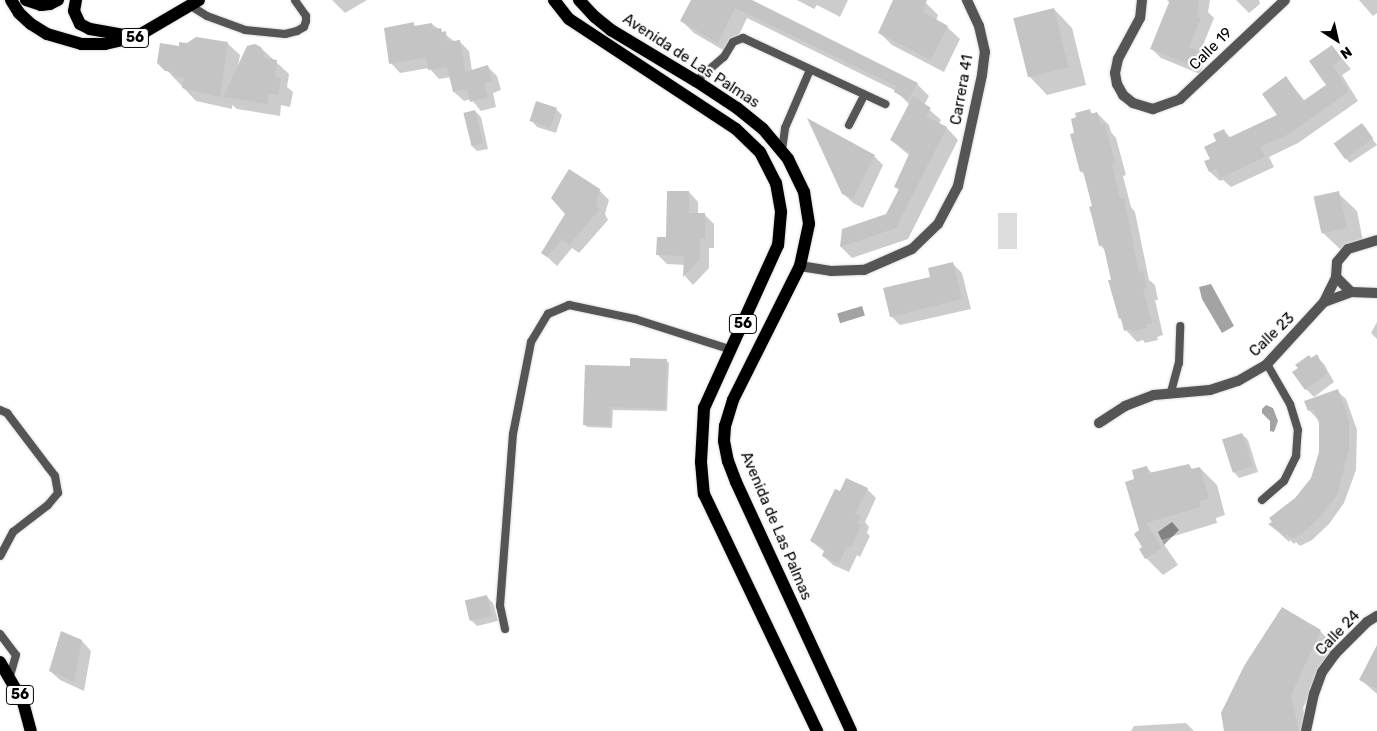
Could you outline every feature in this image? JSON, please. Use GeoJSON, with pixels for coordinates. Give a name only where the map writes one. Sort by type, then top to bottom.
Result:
{"type":"FeatureCollection","features":[{"type":"Feature","properties":{"kind":"main road","name":"56"},"geometry":{"type":"LineString","coordinates":[[10,0],[19,13],[31,24],[47,34],[81,44],[105,44],[136,37],[195,3]]}},
{"type":"Feature","properties":{"kind":"main road"},"geometry":{"type":"LineString","coordinates":[[26,0],[40,5],[50,4],[58,0]]}},
{"type":"Feature","properties":{"kind":"main road"},"geometry":{"type":"LineString","coordinates":[[76,0],[74,11],[80,24],[90,29],[136,37]]}},
{"type":"Feature","properties":{"kind":"main road","name":"56"},"geometry":{"type":"LineString","coordinates":[[554,0],[569,19],[736,129],[760,152],[776,183],[782,212],[778,245],[745,321],[729,349],[704,408],[701,462],[704,494],[817,731]]}},
{"type":"Feature","properties":{"kind":"main road","name":"Avenida de Las Palmas"},"geometry":{"type":"LineString","coordinates":[[579,0],[611,30],[696,81],[752,119],[782,150],[804,192],[809,224],[800,266],[733,400],[725,426],[724,441],[728,461],[736,482],[851,731]]}},
{"type":"Feature","properties":{"kind":"main road","name":"56"},"geometry":{"type":"LineString","coordinates":[[0,662],[10,676],[23,702],[31,731]]}},
{"type":"Feature","properties":{"kind":"street","name":"Carrera 41"},"geometry":{"type":"LineString","coordinates":[[800,266],[832,271],[864,270],[912,249],[938,224],[958,186],[982,76],[985,52],[979,26],[967,0]]}},
{"type":"Feature","properties":{"kind":"street","name":"Calle 19"},"geometry":{"type":"LineString","coordinates":[[1142,0],[1140,18],[1118,59],[1115,73],[1117,84],[1123,95],[1133,102],[1153,109],[1180,99],[1285,0]]}},
{"type":"Feature","properties":{"kind":"street"},"geometry":{"type":"LineString","coordinates":[[1324,302],[1336,277],[1337,262],[1348,249],[1377,240]]}},
{"type":"Feature","properties":{"kind":"street"},"geometry":{"type":"LineString","coordinates":[[1336,277],[1351,292]]}},
{"type":"Feature","properties":{"kind":"street","name":"Calle 23"},"geometry":{"type":"LineString","coordinates":[[1098,423],[1125,406],[1154,395],[1210,390],[1238,381],[1267,364],[1324,302],[1351,292],[1377,293]]}},
{"type":"Feature","properties":{"kind":"street","name":"Calle 24"},"geometry":{"type":"LineString","coordinates":[[1306,731],[1314,694],[1322,672],[1335,654],[1367,622],[1377,616]]}},
{"type":"Feature","properties":{"kind":"lane"},"geometry":{"type":"LineString","coordinates":[[195,3],[212,18],[245,30],[285,34],[304,27],[306,21],[306,16],[295,0]]}},
{"type":"Feature","properties":{"kind":"lane"},"geometry":{"type":"LineString","coordinates":[[696,81],[718,63],[733,42],[743,38],[864,96],[885,104]]}},
{"type":"Feature","properties":{"kind":"lane"},"geometry":{"type":"LineString","coordinates":[[782,150],[785,128],[810,70]]}},
{"type":"Feature","properties":{"kind":"lane"},"geometry":{"type":"LineString","coordinates":[[849,125],[864,96]]}},
{"type":"Feature","properties":{"kind":"lane"},"geometry":{"type":"LineString","coordinates":[[505,629],[500,606],[513,434],[531,342],[548,314],[569,305],[635,319],[729,349]]}},
{"type":"Feature","properties":{"kind":"lane"},"geometry":{"type":"LineString","coordinates":[[1171,392],[1179,363],[1180,326]]}},
{"type":"Feature","properties":{"kind":"lane"},"geometry":{"type":"LineString","coordinates":[[1262,500],[1284,481],[1296,456],[1298,430],[1290,404],[1267,364]]}},
{"type":"Feature","properties":{"kind":"lane"},"geometry":{"type":"LineString","coordinates":[[0,410],[7,413],[55,476],[58,493],[48,505],[13,532],[0,556]]}},
{"type":"Feature","properties":{"kind":"lane"},"geometry":{"type":"LineString","coordinates":[[0,634],[16,655],[10,676]]}},
{"type":"Feature","properties":{"kind":"shaded area"},"geometry":{"type":"Polygon","coordinates":[[[998,213],[1017,213],[1017,249],[998,249],[998,213]]]}},
{"type":"Feature","properties":{"kind":"shaded area"},"geometry":{"type":"Polygon","coordinates":[[[1211,284],[1234,326],[1222,333],[1202,299],[1199,287],[1211,284]]]}},
{"type":"Feature","properties":{"kind":"shaded area"},"geometry":{"type":"Polygon","coordinates":[[[862,306],[865,316],[840,323],[837,314],[862,306]]]}},
{"type":"Feature","properties":{"kind":"shaded area"},"geometry":{"type":"Polygon","coordinates":[[[1266,405],[1273,408],[1278,421],[1274,432],[1270,431],[1270,421],[1262,413],[1262,409],[1266,405]]]}},
{"type":"Feature","properties":{"kind":"shaded area"},"geometry":{"type":"Polygon","coordinates":[[[1172,522],[1179,530],[1164,545],[1158,532],[1172,522]]]}},
{"type":"Feature","properties":{"kind":"building"},"geometry":{"type":"Polygon","coordinates":[[[691,0],[752,0],[918,83],[908,100],[894,92],[896,86],[735,8],[718,43],[680,21],[691,0]]]}},
{"type":"Feature","properties":{"kind":"building"},"geometry":{"type":"Polygon","coordinates":[[[893,0],[927,0],[923,12],[948,26],[931,60],[878,33],[893,0]]]}},
{"type":"Feature","properties":{"kind":"building"},"geometry":{"type":"Polygon","coordinates":[[[1170,0],[1199,0],[1197,16],[1201,18],[1189,47],[1197,50],[1191,65],[1150,49],[1170,0]]]}},
{"type":"Feature","properties":{"kind":"building"},"geometry":{"type":"Polygon","coordinates":[[[1054,8],[1069,67],[1028,77],[1013,18],[1054,8]]]}},
{"type":"Feature","properties":{"kind":"building"},"geometry":{"type":"Polygon","coordinates":[[[414,22],[414,26],[432,23],[433,29],[441,28],[442,32],[446,31],[447,42],[460,40],[465,72],[488,65],[492,81],[484,83],[488,97],[470,102],[467,89],[453,92],[447,67],[428,70],[426,57],[389,64],[384,28],[414,22]]]}},
{"type":"Feature","properties":{"kind":"building"},"geometry":{"type":"Polygon","coordinates":[[[196,37],[228,42],[220,97],[182,88],[184,78],[172,76],[173,72],[165,71],[157,63],[160,43],[179,46],[179,42],[187,43],[196,37]]]}},
{"type":"Feature","properties":{"kind":"building"},"geometry":{"type":"Polygon","coordinates":[[[255,44],[261,47],[265,58],[277,60],[275,77],[281,78],[278,95],[269,93],[267,104],[223,97],[247,46],[255,44]]]}},
{"type":"Feature","properties":{"kind":"building"},"geometry":{"type":"Polygon","coordinates":[[[1332,45],[1342,59],[1333,66],[1349,91],[1289,134],[1260,147],[1265,157],[1220,178],[1216,169],[1209,172],[1204,161],[1210,159],[1204,147],[1216,141],[1213,134],[1224,129],[1228,138],[1277,115],[1262,94],[1286,76],[1303,101],[1326,85],[1309,61],[1332,45]]]}},
{"type":"Feature","properties":{"kind":"building"},"geometry":{"type":"Polygon","coordinates":[[[913,96],[931,108],[926,116],[947,127],[896,228],[840,247],[842,229],[886,214],[899,189],[894,187],[910,152],[890,140],[913,96]]]}},
{"type":"Feature","properties":{"kind":"building"},"geometry":{"type":"Polygon","coordinates":[[[536,101],[557,108],[550,128],[530,121],[536,101]]]}},
{"type":"Feature","properties":{"kind":"building"},"geometry":{"type":"Polygon","coordinates":[[[1090,109],[1091,114],[1097,112],[1101,125],[1105,124],[1115,163],[1112,164],[1120,199],[1124,198],[1139,272],[1143,271],[1147,288],[1143,289],[1152,323],[1146,325],[1146,328],[1132,332],[1131,329],[1124,331],[1121,318],[1119,319],[1108,280],[1111,280],[1103,245],[1099,246],[1089,207],[1092,206],[1083,171],[1080,172],[1070,134],[1074,133],[1071,119],[1076,117],[1075,113],[1090,109]]]}},
{"type":"Feature","properties":{"kind":"building"},"geometry":{"type":"Polygon","coordinates":[[[475,110],[483,143],[472,146],[463,113],[475,110]]]}},
{"type":"Feature","properties":{"kind":"building"},"geometry":{"type":"Polygon","coordinates":[[[807,118],[875,155],[853,199],[842,194],[807,118]]]}},
{"type":"Feature","properties":{"kind":"building"},"geometry":{"type":"Polygon","coordinates":[[[1362,123],[1373,138],[1345,159],[1334,144],[1362,123]]]}},
{"type":"Feature","properties":{"kind":"building"},"geometry":{"type":"Polygon","coordinates":[[[569,169],[600,189],[596,203],[599,210],[569,245],[562,239],[547,257],[541,253],[565,214],[551,198],[569,169]]]}},
{"type":"Feature","properties":{"kind":"building"},"geometry":{"type":"Polygon","coordinates":[[[667,191],[689,191],[689,213],[705,213],[705,239],[700,239],[700,259],[683,277],[684,256],[656,255],[657,237],[666,237],[667,191]]]}},
{"type":"Feature","properties":{"kind":"building"},"geometry":{"type":"Polygon","coordinates":[[[1339,191],[1347,228],[1321,234],[1314,196],[1339,191]]]}},
{"type":"Feature","properties":{"kind":"building"},"geometry":{"type":"Polygon","coordinates":[[[953,262],[962,299],[890,317],[883,288],[930,277],[928,268],[953,262]]]}},
{"type":"Feature","properties":{"kind":"building"},"geometry":{"type":"Polygon","coordinates":[[[1317,354],[1327,374],[1305,390],[1292,372],[1298,368],[1295,365],[1309,355],[1311,358],[1317,354]]]}},
{"type":"Feature","properties":{"kind":"building"},"geometry":{"type":"Polygon","coordinates":[[[630,358],[667,359],[665,409],[611,407],[610,426],[583,425],[585,365],[630,366],[630,358]]]}},
{"type":"Feature","properties":{"kind":"building"},"geometry":{"type":"Polygon","coordinates":[[[1338,389],[1349,421],[1349,449],[1337,495],[1321,516],[1304,532],[1294,538],[1290,538],[1287,534],[1284,536],[1268,524],[1272,522],[1269,518],[1295,498],[1311,478],[1319,452],[1319,423],[1314,409],[1308,411],[1304,401],[1338,389]]]}},
{"type":"Feature","properties":{"kind":"building"},"geometry":{"type":"Polygon","coordinates":[[[1242,433],[1253,466],[1233,473],[1222,439],[1242,433]]]}},
{"type":"Feature","properties":{"kind":"building"},"geometry":{"type":"Polygon","coordinates":[[[1189,464],[1191,469],[1200,467],[1209,498],[1200,501],[1201,507],[1146,523],[1162,548],[1145,559],[1139,549],[1142,547],[1134,534],[1139,530],[1125,482],[1134,479],[1132,470],[1147,466],[1149,473],[1189,464]]]}},
{"type":"Feature","properties":{"kind":"building"},"geometry":{"type":"Polygon","coordinates":[[[846,478],[868,488],[855,514],[861,516],[857,524],[861,525],[851,548],[847,546],[839,564],[822,556],[825,548],[810,541],[835,489],[840,491],[846,478]]]}},
{"type":"Feature","properties":{"kind":"building"},"geometry":{"type":"Polygon","coordinates":[[[487,595],[492,615],[470,621],[465,601],[487,595]]]}},
{"type":"Feature","properties":{"kind":"building"},"geometry":{"type":"Polygon","coordinates":[[[1282,607],[1321,630],[1291,695],[1299,731],[1224,731],[1221,713],[1244,666],[1282,607]]]}},
{"type":"Feature","properties":{"kind":"building"},"geometry":{"type":"Polygon","coordinates":[[[61,631],[82,640],[74,682],[49,671],[61,631]]]}},
{"type":"Feature","properties":{"kind":"building"},"geometry":{"type":"Polygon","coordinates":[[[1377,645],[1377,689],[1359,680],[1377,645]]]}}]}
